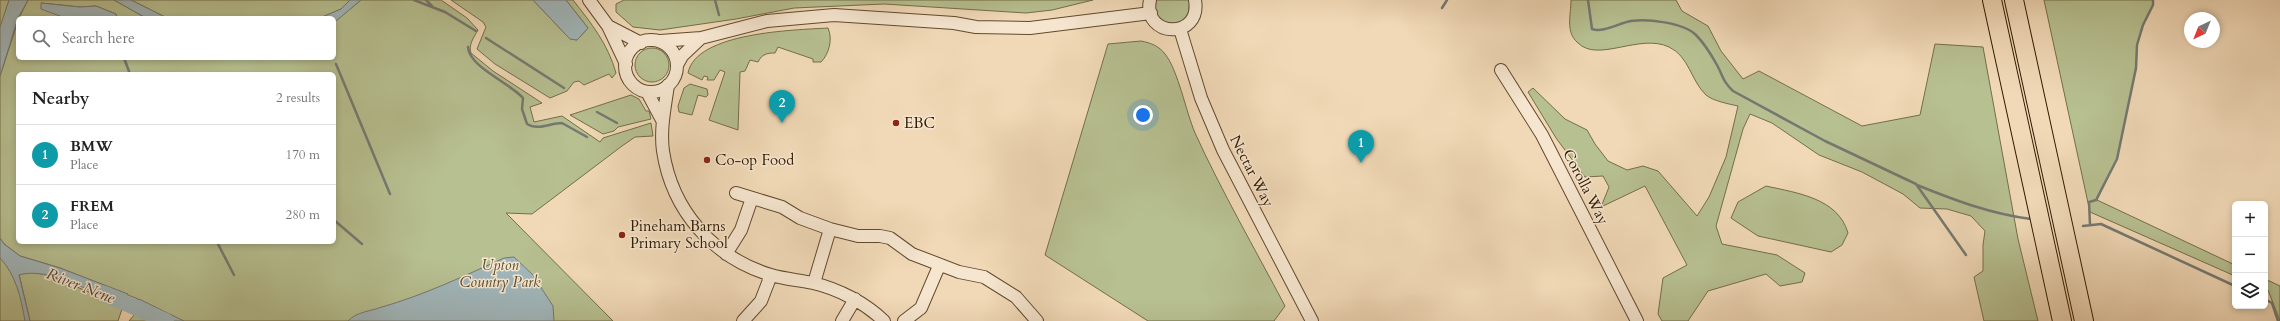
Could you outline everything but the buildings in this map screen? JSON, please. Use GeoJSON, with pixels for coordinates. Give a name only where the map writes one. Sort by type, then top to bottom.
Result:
{"type":"FeatureCollection","features":[{"type":"Feature","properties":{"kind":"highway"},"geometry":{"type":"LineString","coordinates":[[1992,0],[2062,321]]}},
{"type":"Feature","properties":{"kind":"highway"},"geometry":{"type":"LineString","coordinates":[[2014,0],[2084,321]]}},
{"type":"Feature","properties":{"kind":"street"},"geometry":{"type":"LineString","coordinates":[[589,0],[608,26],[626,64],[630,81],[647,92],[662,120]]}},
{"type":"Feature","properties":{"kind":"street"},"geometry":{"type":"LineString","coordinates":[[1150,0],[1151,13],[1160,26],[1167,29],[1180,29],[1191,21],[1198,0]]}},
{"type":"Feature","properties":{"kind":"street"},"geometry":{"type":"LineString","coordinates":[[626,64],[633,48],[641,43],[701,38],[767,21],[834,15],[954,23],[976,27],[1030,28],[1151,13]]}},
{"type":"Feature","properties":{"kind":"street"},"geometry":{"type":"LineString","coordinates":[[608,26],[641,43]]}},
{"type":"Feature","properties":{"kind":"street","name":"Nectar Way"},"geometry":{"type":"LineString","coordinates":[[1180,29],[1201,98],[1223,150],[1312,321]]}},
{"type":"Feature","properties":{"kind":"street"},"geometry":{"type":"LineString","coordinates":[[647,92],[663,89],[668,85],[675,76],[677,65],[682,56],[701,38]]}},
{"type":"Feature","properties":{"kind":"street"},"geometry":{"type":"LineString","coordinates":[[660,42],[674,53],[677,65]]}},
{"type":"Feature","properties":{"kind":"street","name":"Corolla Way"},"geometry":{"type":"LineString","coordinates":[[1501,70],[1542,135],[1637,321]]}},
{"type":"Feature","properties":{"kind":"street"},"geometry":{"type":"LineString","coordinates":[[668,85],[662,120],[663,151],[670,178],[683,207],[705,237],[737,261],[771,275],[814,283],[855,299],[871,308],[884,321]]}},
{"type":"Feature","properties":{"kind":"street"},"geometry":{"type":"LineString","coordinates":[[736,193],[782,207],[800,218],[830,228],[858,236],[880,236],[890,238],[912,254],[939,266],[984,277],[1016,297],[1037,321]]}},
{"type":"Feature","properties":{"kind":"street"},"geometry":{"type":"LineString","coordinates":[[726,254],[741,230],[752,198]]}},
{"type":"Feature","properties":{"kind":"street"},"geometry":{"type":"LineString","coordinates":[[814,283],[830,228]]}},
{"type":"Feature","properties":{"kind":"street"},"geometry":{"type":"LineString","coordinates":[[904,321],[922,308],[939,266]]}},
{"type":"Feature","properties":{"kind":"street"},"geometry":{"type":"LineString","coordinates":[[743,321],[761,301],[771,275]]}},
{"type":"Feature","properties":{"kind":"street"},"geometry":{"type":"LineString","coordinates":[[842,321],[855,299]]}},
{"type":"Feature","properties":{"kind":"green space"},"geometry":{"type":"Polygon","coordinates":[[[0,0],[19,0],[0,58],[0,0]]]}},
{"type":"Feature","properties":{"kind":"green space"},"geometry":{"type":"Polygon","coordinates":[[[28,0],[114,0],[142,16],[116,16],[116,14],[96,6],[80,7],[41,3],[62,16],[20,16],[28,0]]]}},
{"type":"Feature","properties":{"kind":"green space"},"geometry":{"type":"Polygon","coordinates":[[[131,0],[350,0],[341,9],[325,16],[163,16],[131,0]]]}},
{"type":"Feature","properties":{"kind":"green space","name":"Upton Country Park"},"geometry":{"type":"Polygon","coordinates":[[[361,0],[441,0],[467,18],[478,30],[471,44],[471,53],[493,71],[542,103],[530,107],[534,122],[562,116],[600,142],[603,138],[651,123],[653,136],[635,137],[532,214],[506,213],[613,321],[129,321],[135,314],[138,299],[60,268],[20,256],[4,244],[0,238],[0,76],[16,27],[16,60],[336,60],[336,20],[361,0]]]}},
{"type":"Feature","properties":{"kind":"green space"},"geometry":{"type":"Polygon","coordinates":[[[451,0],[533,0],[570,39],[577,40],[588,28],[566,0],[573,0],[604,43],[613,62],[616,73],[612,78],[609,74],[584,85],[579,81],[574,82],[567,91],[550,98],[495,64],[477,49],[486,27],[483,22],[451,0]]]}},
{"type":"Feature","properties":{"kind":"green space"},"geometry":{"type":"Polygon","coordinates":[[[624,0],[1093,0],[1052,10],[1026,13],[884,4],[794,8],[736,19],[660,30],[633,27],[616,12],[616,4],[624,0]]]}},
{"type":"Feature","properties":{"kind":"green space"},"geometry":{"type":"Polygon","coordinates":[[[1155,0],[1190,0],[1188,18],[1179,25],[1161,21],[1154,11],[1155,0]]]}},
{"type":"Feature","properties":{"kind":"green space"},"geometry":{"type":"Polygon","coordinates":[[[1571,0],[1676,0],[1682,11],[1708,26],[1721,51],[1743,79],[1759,71],[1862,126],[1920,115],[1935,44],[1983,47],[2018,239],[2038,321],[1984,321],[1974,277],[1983,271],[1983,245],[1985,231],[1971,216],[1947,209],[1920,208],[1903,194],[1862,172],[1819,155],[1772,123],[1750,114],[1743,129],[1716,226],[1722,244],[1777,255],[1805,273],[1802,282],[1780,286],[1766,274],[1708,291],[1688,321],[1662,321],[1658,314],[1663,278],[1687,265],[1645,186],[1601,207],[1609,187],[1603,176],[1585,177],[1556,138],[1528,92],[1533,88],[1565,119],[1587,130],[1595,144],[1608,161],[1627,170],[1643,166],[1658,171],[1697,216],[1709,197],[1726,157],[1738,106],[1717,101],[1706,95],[1697,83],[1686,62],[1676,51],[1669,47],[1645,43],[1597,50],[1586,48],[1578,43],[1571,34],[1570,29],[1571,0]]]}},
{"type":"Feature","properties":{"kind":"green space"},"geometry":{"type":"Polygon","coordinates":[[[2044,0],[2153,0],[2153,5],[2143,25],[2137,45],[2136,68],[2117,159],[2097,200],[2232,264],[2232,275],[2090,212],[2044,0]]]}},
{"type":"Feature","properties":{"kind":"green space"},"geometry":{"type":"Polygon","coordinates":[[[828,28],[830,41],[828,51],[821,62],[813,62],[813,59],[778,47],[775,53],[765,54],[758,62],[750,60],[745,71],[740,72],[738,130],[709,120],[725,72],[720,70],[714,80],[707,80],[708,77],[704,76],[702,80],[688,73],[695,59],[709,49],[727,41],[771,32],[828,28]]]}},
{"type":"Feature","properties":{"kind":"green space"},"geometry":{"type":"Polygon","coordinates":[[[1141,41],[1151,44],[1163,51],[1170,61],[1178,80],[1195,133],[1205,155],[1285,306],[1274,321],[1148,321],[1045,255],[1108,44],[1141,41]]]}},
{"type":"Feature","properties":{"kind":"green space"},"geometry":{"type":"Polygon","coordinates":[[[649,48],[655,48],[664,53],[668,59],[668,71],[664,77],[655,82],[649,82],[640,77],[635,68],[635,62],[640,53],[649,48]]]}},
{"type":"Feature","properties":{"kind":"green space"},"geometry":{"type":"Polygon","coordinates":[[[690,84],[707,89],[708,95],[706,97],[698,95],[692,115],[679,112],[678,106],[684,88],[690,84]]]}},
{"type":"Feature","properties":{"kind":"green space"},"geometry":{"type":"Polygon","coordinates":[[[631,95],[639,99],[646,111],[649,111],[651,119],[618,127],[614,131],[603,134],[570,115],[631,95]]]}},
{"type":"Feature","properties":{"kind":"green space"},"geometry":{"type":"Polygon","coordinates":[[[1766,186],[1803,195],[1826,205],[1843,221],[1848,233],[1842,245],[1831,252],[1758,236],[1731,218],[1738,202],[1766,186]]]}},
{"type":"Feature","properties":{"kind":"green space"},"geometry":{"type":"Polygon","coordinates":[[[0,251],[12,267],[28,321],[0,321],[0,251]]]}},
{"type":"Feature","properties":{"kind":"green space"},"geometry":{"type":"Polygon","coordinates":[[[30,272],[48,275],[123,306],[118,321],[30,321],[19,274],[30,272]]]}},
{"type":"Feature","properties":{"kind":"green space"},"geometry":{"type":"Polygon","coordinates":[[[2268,280],[2280,286],[2280,321],[2268,290],[2268,280]]]}},
{"type":"Feature","properties":{"kind":"water"},"geometry":{"type":"Polygon","coordinates":[[[9,0],[28,0],[19,16],[16,16],[16,24],[0,76],[0,27],[9,0]]]}},
{"type":"Feature","properties":{"kind":"water"},"geometry":{"type":"Polygon","coordinates":[[[114,0],[131,0],[163,16],[142,16],[114,0]]]}},
{"type":"Feature","properties":{"kind":"water"},"geometry":{"type":"Polygon","coordinates":[[[350,0],[361,0],[336,21],[336,16],[325,16],[341,9],[350,0]]]}},
{"type":"Feature","properties":{"kind":"water"},"geometry":{"type":"Polygon","coordinates":[[[533,0],[566,0],[588,28],[577,40],[570,39],[533,0]]]}},
{"type":"Feature","properties":{"kind":"water"},"geometry":{"type":"Polygon","coordinates":[[[41,3],[80,7],[96,6],[116,14],[116,16],[60,16],[41,9],[41,3]]]}},
{"type":"Feature","properties":{"kind":"water"},"geometry":{"type":"Polygon","coordinates":[[[0,238],[4,244],[20,256],[60,268],[128,294],[123,306],[72,283],[44,274],[31,273],[19,275],[30,321],[25,321],[20,295],[14,279],[0,258],[0,238]]]}},
{"type":"Feature","properties":{"kind":"water"},"geometry":{"type":"Polygon","coordinates":[[[514,257],[533,275],[553,306],[554,321],[348,321],[359,314],[413,297],[444,285],[504,258],[514,257]]]}},
{"type":"Feature","properties":{"kind":"water"},"geometry":{"type":"Polygon","coordinates":[[[139,299],[184,321],[159,321],[143,314],[135,314],[139,299]]]}},
{"type":"Feature","properties":{"kind":"waterway"},"geometry":{"type":"LineString","coordinates":[[414,0],[445,12],[476,31]]}},
{"type":"Feature","properties":{"kind":"waterway"},"geometry":{"type":"LineString","coordinates":[[426,0],[432,6]]}},
{"type":"Feature","properties":{"kind":"waterway"},"geometry":{"type":"LineString","coordinates":[[715,0],[719,15]]}},
{"type":"Feature","properties":{"kind":"waterway"},"geometry":{"type":"LineString","coordinates":[[1442,8],[1447,0]]}},
{"type":"Feature","properties":{"kind":"waterway"},"geometry":{"type":"LineString","coordinates":[[1588,0],[1592,29],[1606,29],[1631,21],[1655,21],[1683,27],[1696,35],[1710,53],[1725,81],[1733,91],[1825,141],[1916,184],[1966,255]]}},
{"type":"Feature","properties":{"kind":"waterway"},"geometry":{"type":"LineString","coordinates":[[2090,225],[2089,202],[2096,200],[2117,159],[2136,68],[2137,45],[2143,25],[2153,5],[2153,0]]}},
{"type":"Feature","properties":{"kind":"waterway"},"geometry":{"type":"LineString","coordinates":[[486,38],[564,88]]}},
{"type":"Feature","properties":{"kind":"waterway"},"geometry":{"type":"LineString","coordinates":[[468,47],[470,54],[482,68],[517,92],[523,98],[522,109],[527,124],[540,127],[562,123],[587,137]]}},
{"type":"Feature","properties":{"kind":"waterway"},"geometry":{"type":"LineString","coordinates":[[125,60],[129,72]]}},
{"type":"Feature","properties":{"kind":"waterway"},"geometry":{"type":"LineString","coordinates":[[336,64],[390,194]]}},
{"type":"Feature","properties":{"kind":"waterway"},"geometry":{"type":"LineString","coordinates":[[597,112],[617,123]]}},
{"type":"Feature","properties":{"kind":"waterway"},"geometry":{"type":"LineString","coordinates":[[1917,185],[1987,210],[2031,219]]}},
{"type":"Feature","properties":{"kind":"waterway"},"geometry":{"type":"LineString","coordinates":[[336,222],[362,244]]}},
{"type":"Feature","properties":{"kind":"waterway"},"geometry":{"type":"LineString","coordinates":[[2083,226],[2101,224],[2232,285]]}},
{"type":"Feature","properties":{"kind":"waterway"},"geometry":{"type":"LineString","coordinates":[[218,244],[234,275]]}},
{"type":"Feature","properties":{"kind":"waterway","name":"River Nene"},"geometry":{"type":"LineString","coordinates":[[105,294],[166,321]]}},
{"type":"Feature","properties":{"kind":"waterway"},"geometry":{"type":"LineString","coordinates":[[2268,301],[2272,303],[2278,321]]}},
{"type":"Feature","properties":{"kind":"place","name":"FREM"},"geometry":{"type":"Point","coordinates":[782,123]}},
{"type":"Feature","properties":{"kind":"place","name":"EBC"},"geometry":{"type":"Point","coordinates":[896,123]}},
{"type":"Feature","properties":{"kind":"place","name":"Co-op Food"},"geometry":{"type":"Point","coordinates":[707,160]}},
{"type":"Feature","properties":{"kind":"place","name":"BMW"},"geometry":{"type":"Point","coordinates":[1361,163]}},
{"type":"Feature","properties":{"kind":"place","name":"Pineham Barns Primary School"},"geometry":{"type":"Point","coordinates":[622,235]}}]}
